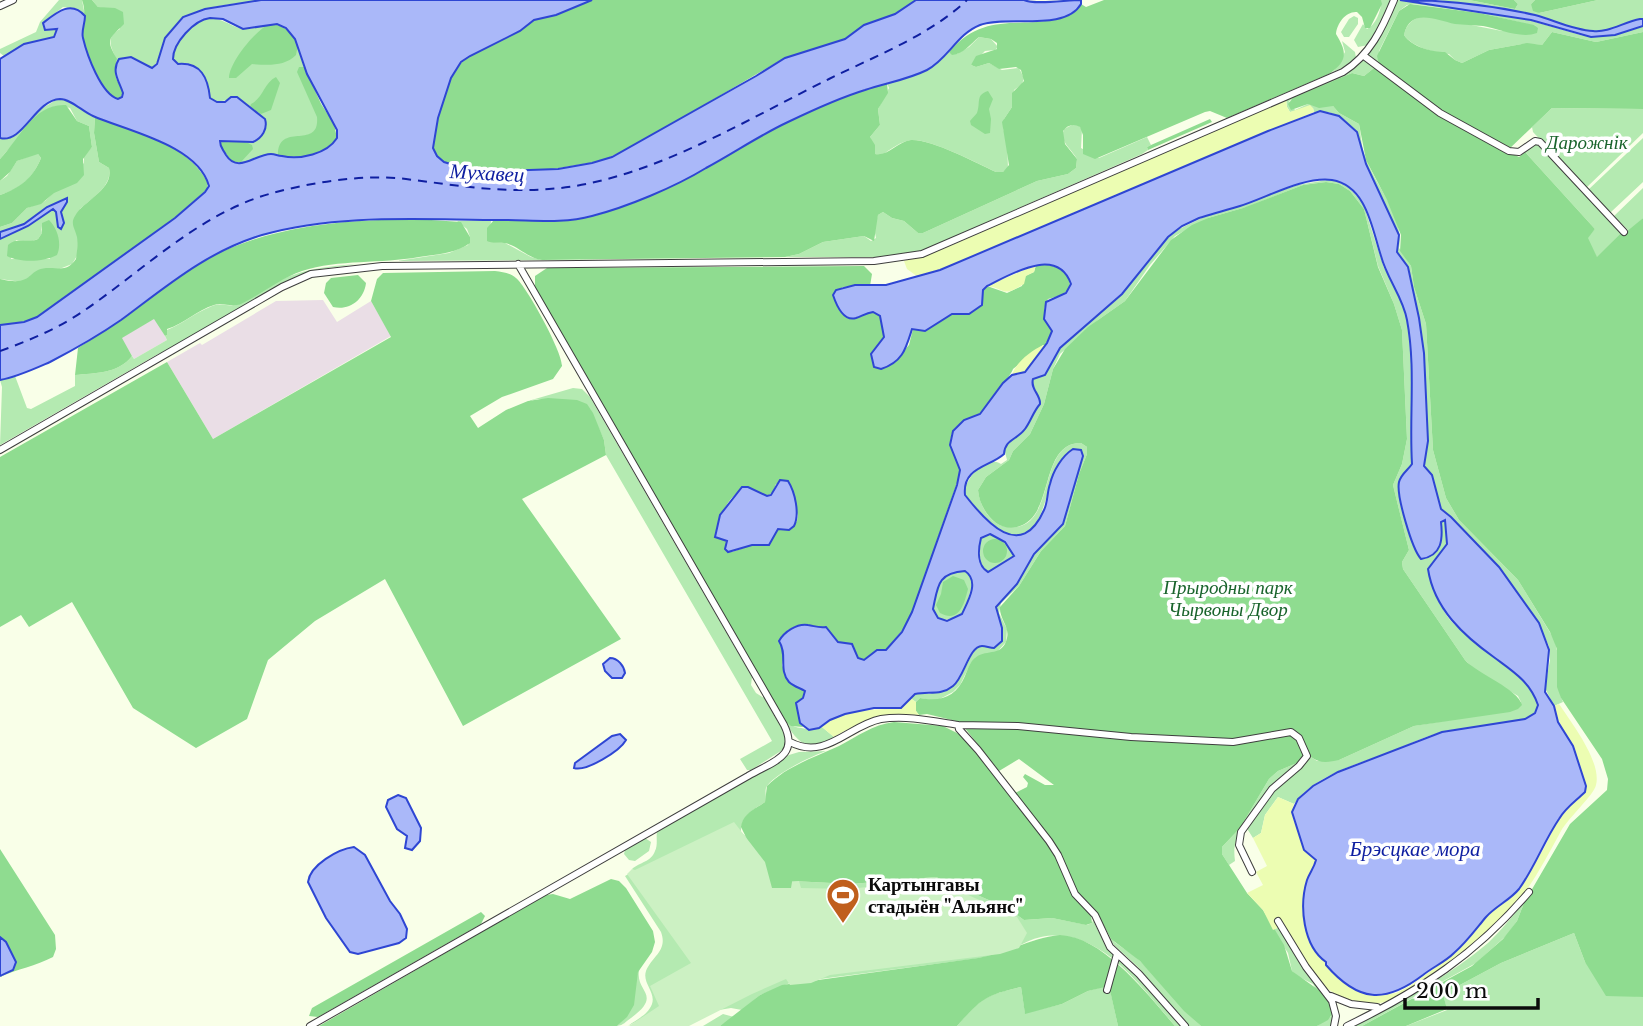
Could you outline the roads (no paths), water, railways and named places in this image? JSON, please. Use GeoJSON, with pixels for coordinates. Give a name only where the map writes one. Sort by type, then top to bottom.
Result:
{"type":"FeatureCollection","features":[{"type":"Feature","properties":{"kind":"street"},"geometry":{"type":"LineString","coordinates":[[0,6],[13,0]]}},
{"type":"Feature","properties":{"kind":"street"},"geometry":{"type":"LineString","coordinates":[[0,450],[282,287],[312,274],[382,266],[874,261],[911,257],[943,246],[1325,80],[1364,56],[1379,33],[1394,0]]}},
{"type":"Feature","properties":{"kind":"street"},"geometry":{"type":"LineString","coordinates":[[1364,56],[1440,113],[1509,151],[1519,152],[1535,141],[1540,142],[1624,232]]}},
{"type":"Feature","properties":{"kind":"street"},"geometry":{"type":"LineString","coordinates":[[310,1026],[748,776],[784,754],[790,743],[784,725],[518,264]]}},
{"type":"Feature","properties":{"kind":"street"},"geometry":{"type":"LineString","coordinates":[[790,743],[807,748],[826,746],[865,725],[887,718],[1217,741],[1241,741],[1291,732],[1299,738],[1307,756],[1272,789],[1241,832],[1239,845],[1252,872]]}},
{"type":"Feature","properties":{"kind":"street"},"geometry":{"type":"LineString","coordinates":[[958,724],[961,732],[1049,841],[1075,894],[1095,915],[1107,943],[1185,1026]]}},
{"type":"Feature","properties":{"kind":"street"},"geometry":{"type":"LineString","coordinates":[[1347,1026],[1425,985],[1463,958],[1494,931],[1529,892]]}},
{"type":"Feature","properties":{"kind":"street"},"geometry":{"type":"LineString","coordinates":[[1279,921],[1300,958],[1329,995],[1335,1010],[1334,1026]]}},
{"type":"Feature","properties":{"kind":"street"},"geometry":{"type":"LineString","coordinates":[[1107,990],[1117,954]]}},
{"type":"Feature","properties":{"kind":"street"},"geometry":{"type":"LineString","coordinates":[[1329,995],[1362,1006],[1384,1006]]}},
{"type":"Feature","properties":{"kind":"water","name":"Мухавец"},"geometry":{"type":"Polygon","coordinates":[[[261,0],[592,0],[556,15],[534,20],[520,31],[461,62],[451,78],[438,118],[433,148],[444,162],[477,172],[558,169],[612,157],[785,58],[845,39],[864,25],[895,14],[916,0],[1081,0],[1073,13],[1062,18],[980,25],[965,34],[941,60],[927,70],[855,93],[816,109],[680,182],[606,212],[559,221],[412,219],[321,223],[291,228],[242,242],[205,260],[95,337],[50,362],[0,380],[0,325],[24,322],[37,317],[175,218],[209,186],[202,172],[191,160],[176,150],[160,141],[93,116],[73,103],[60,99],[43,106],[16,135],[0,138],[0,59],[24,44],[54,37],[57,29],[45,30],[43,23],[64,9],[80,11],[85,16],[83,38],[96,73],[106,90],[118,99],[123,93],[116,72],[119,59],[131,57],[152,68],[157,64],[165,38],[183,17],[205,9],[261,0]],[[210,18],[197,23],[180,40],[173,59],[178,64],[192,66],[202,73],[210,98],[225,102],[231,97],[237,97],[265,119],[264,133],[253,142],[220,141],[226,155],[236,163],[241,163],[271,154],[305,156],[320,152],[333,144],[337,138],[337,130],[307,74],[295,39],[286,28],[277,24],[243,29],[223,19],[210,18]]]}},
{"type":"Feature","properties":{"kind":"water"},"geometry":{"type":"Polygon","coordinates":[[[1400,0],[1502,8],[1586,30],[1604,30],[1640,19],[1643,19],[1643,26],[1615,35],[1591,37],[1531,20],[1400,0]]]}},
{"type":"Feature","properties":{"kind":"water","name":"Брэсцкае мора"},"geometry":{"type":"Polygon","coordinates":[[[1320,111],[1339,116],[1357,132],[1366,164],[1399,235],[1397,252],[1408,267],[1419,318],[1424,353],[1428,441],[1424,466],[1432,475],[1441,509],[1499,567],[1539,623],[1549,650],[1545,692],[1554,706],[1558,722],[1573,746],[1586,786],[1585,792],[1562,815],[1519,889],[1490,913],[1463,945],[1447,959],[1409,984],[1384,994],[1372,995],[1349,986],[1326,965],[1312,946],[1305,925],[1303,902],[1307,880],[1316,860],[1304,850],[1292,812],[1298,799],[1313,786],[1338,772],[1442,732],[1525,719],[1535,713],[1538,705],[1526,684],[1462,631],[1437,597],[1428,569],[1447,544],[1445,520],[1441,522],[1440,546],[1433,554],[1421,559],[1413,545],[1399,489],[1401,477],[1412,464],[1412,374],[1407,320],[1366,210],[1361,200],[1344,184],[1321,180],[1297,184],[1182,226],[1168,237],[1122,294],[1060,348],[1045,375],[1033,379],[1040,404],[1022,433],[1009,442],[1004,454],[972,473],[965,486],[965,495],[983,516],[1004,532],[1014,535],[1025,533],[1035,525],[1044,510],[1051,479],[1062,460],[1073,449],[1081,450],[1083,456],[1063,524],[1034,554],[1017,584],[996,607],[1002,628],[1002,641],[994,648],[977,647],[953,686],[939,692],[915,694],[901,708],[874,708],[845,714],[819,728],[809,730],[800,723],[796,703],[803,698],[805,691],[791,684],[786,677],[779,641],[787,631],[800,625],[826,627],[838,642],[852,644],[858,658],[864,660],[877,650],[886,650],[902,632],[912,612],[957,485],[960,470],[950,445],[953,431],[964,420],[980,414],[1012,375],[1025,372],[1047,343],[1052,331],[1044,319],[1046,302],[1066,293],[1071,284],[1064,272],[1055,266],[1032,266],[1020,270],[987,286],[983,290],[982,305],[969,314],[952,314],[925,331],[912,329],[899,358],[881,369],[874,367],[871,354],[884,337],[880,316],[873,312],[851,319],[847,317],[836,303],[833,295],[836,290],[855,285],[886,285],[940,270],[1320,111]],[[990,534],[981,538],[979,552],[980,562],[988,572],[1014,556],[1005,542],[990,534]],[[965,571],[949,575],[940,582],[933,609],[938,618],[947,621],[962,614],[972,586],[972,580],[965,571]]]}},
{"type":"Feature","properties":{"kind":"water"},"geometry":{"type":"Polygon","coordinates":[[[67,198],[61,212],[64,223],[61,229],[53,209],[28,226],[0,239],[0,232],[24,224],[47,207],[67,198]]]}},
{"type":"Feature","properties":{"kind":"water"},"geometry":{"type":"Polygon","coordinates":[[[780,480],[788,481],[795,497],[797,515],[794,526],[789,530],[778,529],[769,545],[752,545],[728,552],[725,549],[727,541],[715,537],[720,515],[742,487],[767,496],[771,495],[780,480]]]}},
{"type":"Feature","properties":{"kind":"water"},"geometry":{"type":"Polygon","coordinates":[[[610,658],[616,659],[622,665],[625,673],[622,678],[612,678],[605,671],[603,664],[610,658]]]}},
{"type":"Feature","properties":{"kind":"water"},"geometry":{"type":"Polygon","coordinates":[[[620,734],[626,740],[610,755],[586,767],[574,768],[575,763],[612,736],[620,734]]]}},
{"type":"Feature","properties":{"kind":"water"},"geometry":{"type":"Polygon","coordinates":[[[398,795],[406,798],[421,828],[420,841],[412,850],[405,848],[407,836],[397,829],[386,807],[388,800],[398,795]]]}},
{"type":"Feature","properties":{"kind":"water"},"geometry":{"type":"Polygon","coordinates":[[[354,847],[365,855],[407,929],[406,938],[399,943],[358,954],[350,952],[326,918],[308,882],[319,864],[340,851],[354,847]]]}},
{"type":"Feature","properties":{"kind":"water"},"geometry":{"type":"Polygon","coordinates":[[[0,937],[6,942],[16,962],[13,970],[0,976],[0,937]]]}},
{"type":"Feature","properties":{"kind":"place","name":"Картынгавы стадыён \"Альянс\""},"geometry":{"type":"Point","coordinates":[843,925]}},
{"type":"Feature","properties":{"kind":"park label","name":"Дарожнік"},"geometry":{"type":"Point","coordinates":[1587,142]}},
{"type":"Feature","properties":{"kind":"park label","name":"Прыродны парк Чырвоны Двор"},"geometry":{"type":"Point","coordinates":[1228,598]}}]}
